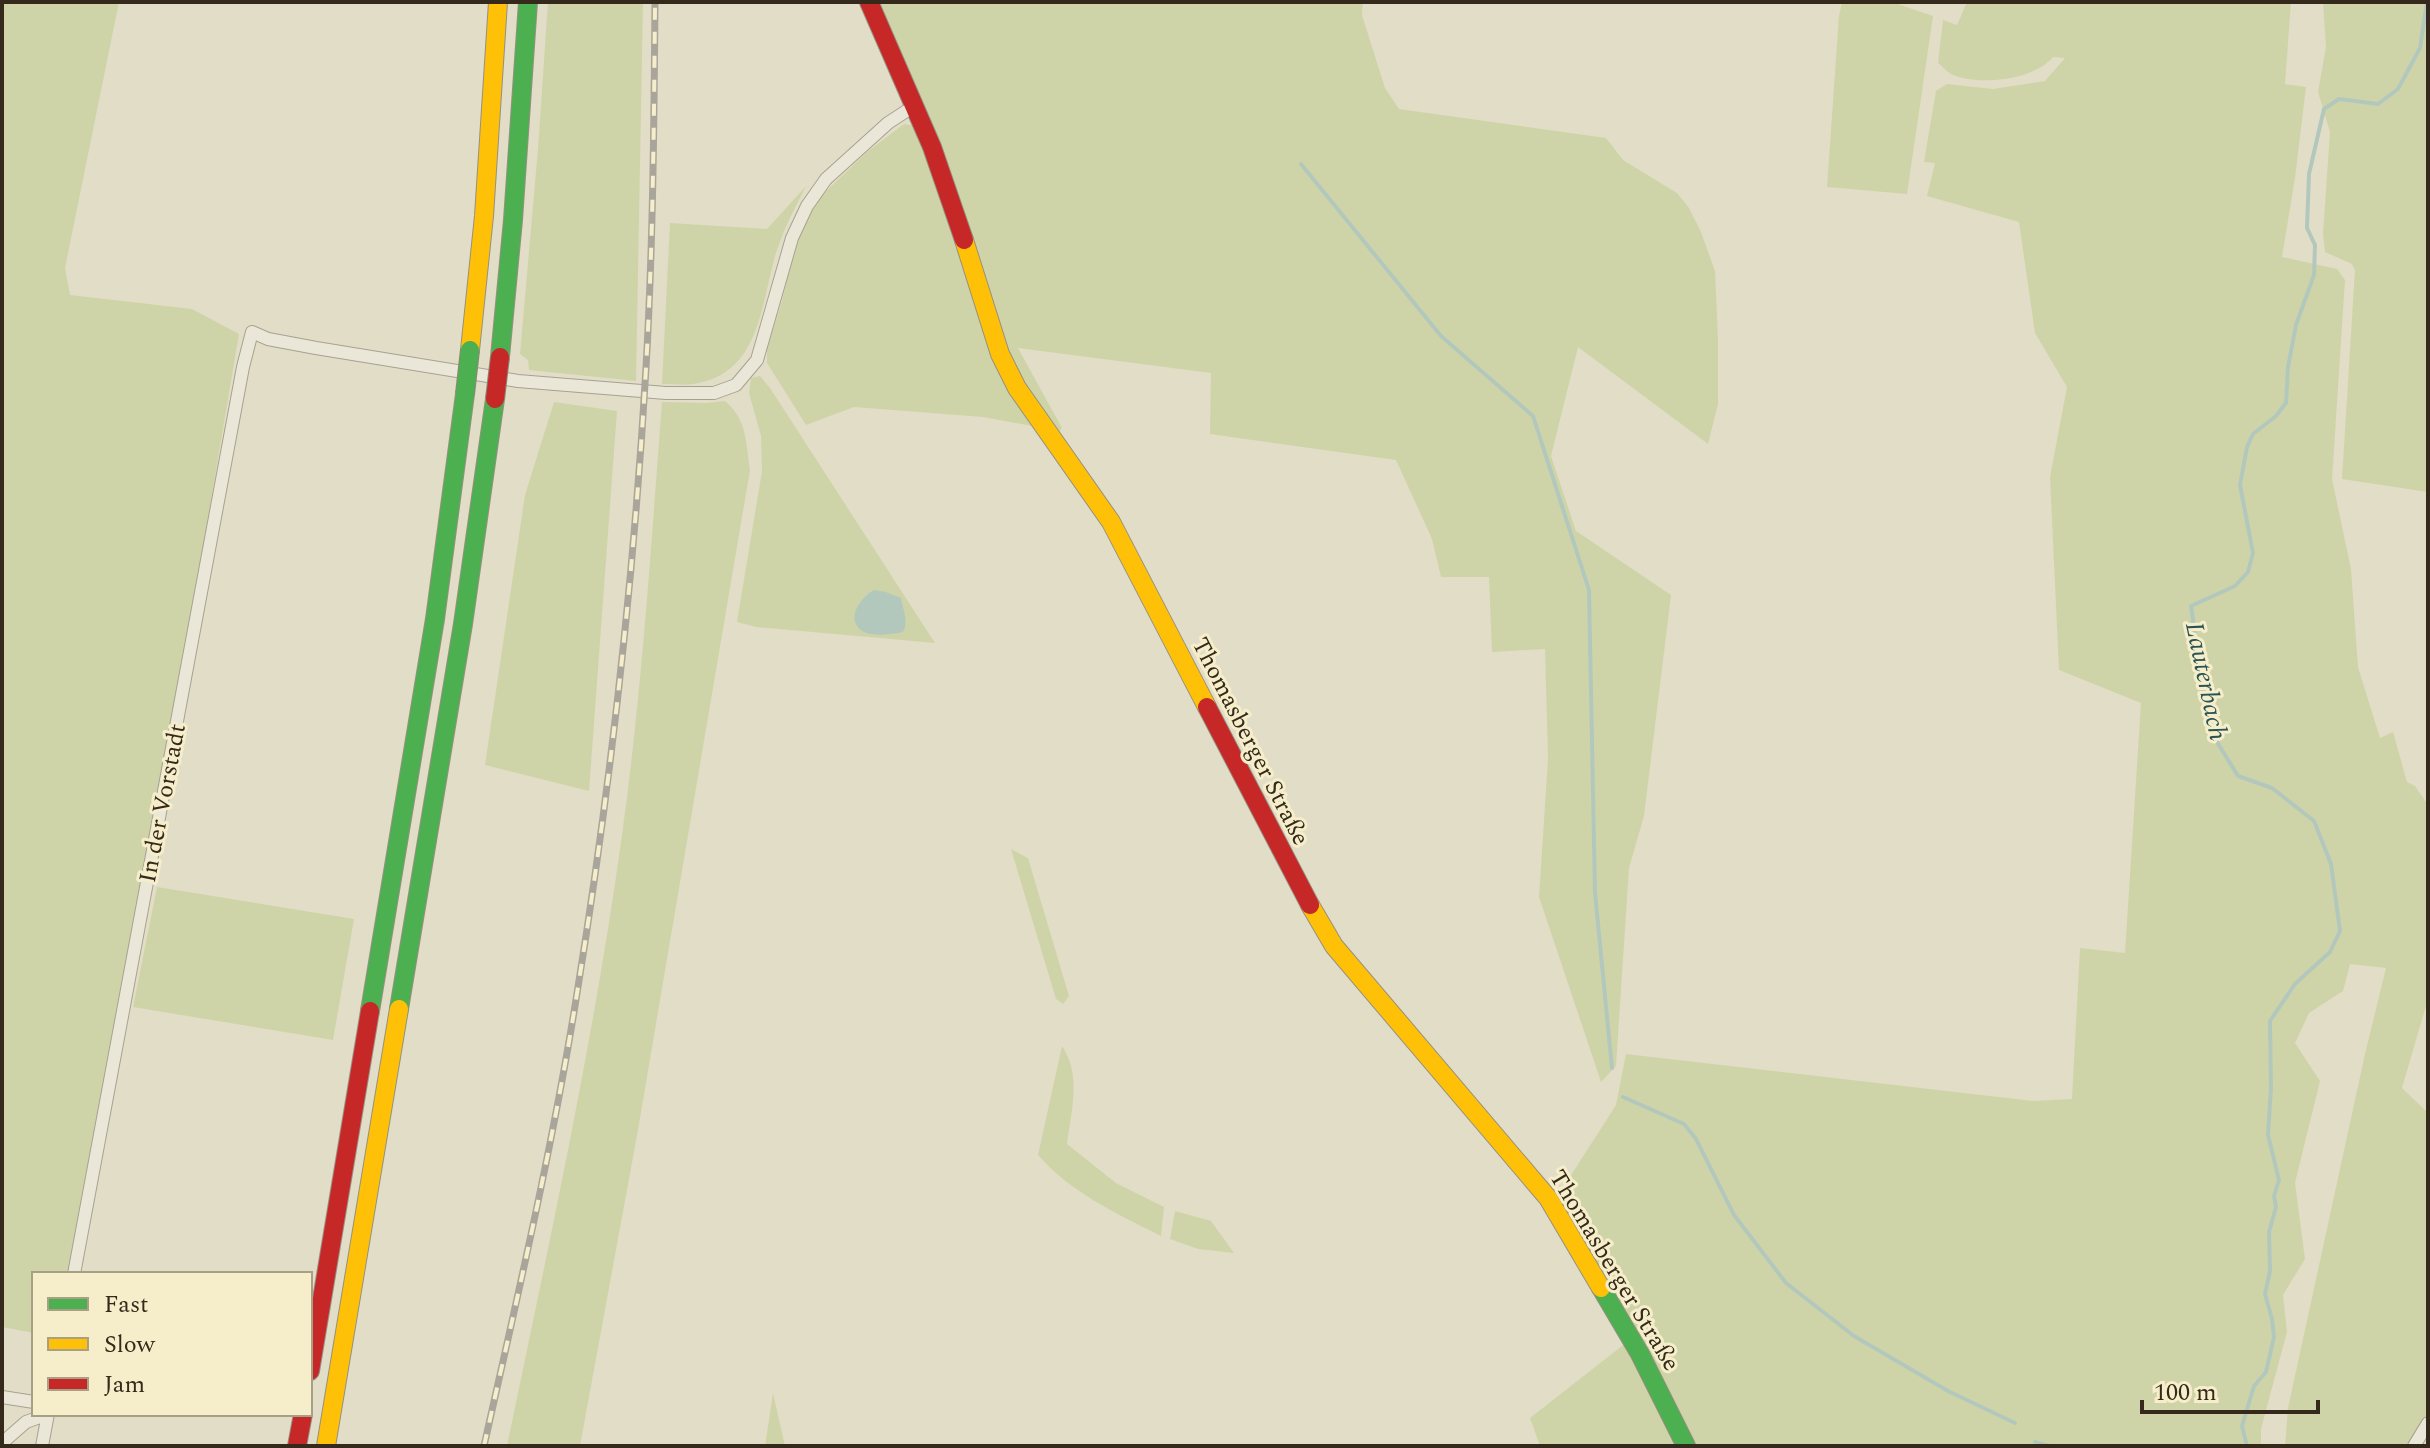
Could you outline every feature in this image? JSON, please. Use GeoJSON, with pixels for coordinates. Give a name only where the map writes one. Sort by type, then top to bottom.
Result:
{"type":"FeatureCollection","features":[{"type":"Feature","properties":{"kind":"main road"},"geometry":{"type":"LineString","coordinates":[[312,1359],[435,619],[465,394],[484,216],[498,2]]}},
{"type":"Feature","properties":{"kind":"main road"},"geometry":{"type":"LineString","coordinates":[[326,1446],[463,624],[495,399],[515,206],[528,2]]}},
{"type":"Feature","properties":{"kind":"main road","name":"Thomasberger Straße"},"geometry":{"type":"LineString","coordinates":[[869,2],[932,147],[1000,354],[1033,412],[1111,522],[1322,929],[1548,1198],[1640,1354],[1686,1446]]}},
{"type":"Feature","properties":{"kind":"main road"},"geometry":{"type":"LineString","coordinates":[[297,1446],[303,1416]]}},
{"type":"Feature","properties":{"kind":"street","name":"In der Vorstadt"},"geometry":{"type":"LineString","coordinates":[[74,1272],[252,332],[268,339],[316,348],[518,381],[666,393],[714,393],[736,385],[757,360],[792,238],[807,206],[826,179],[888,123],[914,106]]}},
{"type":"Feature","properties":{"kind":"street"},"geometry":{"type":"LineString","coordinates":[[2,1397],[32,1402]]}},
{"type":"Feature","properties":{"kind":"street"},"geometry":{"type":"LineString","coordinates":[[2,1443],[26,1422],[42,1416]]}},
{"type":"Feature","properties":{"kind":"street"},"geometry":{"type":"LineString","coordinates":[[42,1446],[48,1416]]}},
{"type":"Feature","properties":{"kind":"street"},"geometry":{"type":"LineString","coordinates":[[2414,1446],[2428,1423]]}},
{"type":"Feature","properties":{"kind":"green space"},"geometry":{"type":"Polygon","coordinates":[[[2,2],[119,2],[65,268],[70,295],[192,309],[239,334],[200,566],[68,1272],[32,1272],[32,1333],[2,1327],[2,2]]]}},
{"type":"Feature","properties":{"kind":"green space"},"geometry":{"type":"Polygon","coordinates":[[[548,2],[643,2],[636,381],[529,370],[528,360],[520,354],[548,2]]]}},
{"type":"Feature","properties":{"kind":"green space"},"geometry":{"type":"Polygon","coordinates":[[[876,2],[1363,2],[1362,15],[1385,88],[1399,109],[1606,138],[1623,160],[1677,193],[1689,208],[1715,271],[1718,404],[1708,444],[1578,347],[1551,456],[1576,531],[1671,595],[1644,816],[1629,868],[1616,1066],[1601,1082],[1539,897],[1548,759],[1545,649],[1492,652],[1489,577],[1441,577],[1432,539],[1396,460],[1210,434],[1211,373],[1018,348],[1062,428],[1056,435],[1015,371],[876,2]]]}},
{"type":"Feature","properties":{"kind":"green space"},"geometry":{"type":"Polygon","coordinates":[[[1842,2],[1892,2],[1933,16],[1907,194],[1827,187],[1842,2]]]}},
{"type":"Feature","properties":{"kind":"green space"},"geometry":{"type":"Polygon","coordinates":[[[1967,2],[2291,2],[2285,84],[2306,87],[2282,257],[2337,269],[2345,280],[2332,479],[2351,569],[2358,667],[2380,738],[2393,732],[2407,782],[2415,786],[2428,805],[2428,999],[2402,1088],[2428,1113],[2428,1417],[2410,1446],[2285,1446],[2288,1408],[2386,968],[2350,964],[2343,991],[2309,1013],[2295,1043],[2320,1081],[2295,1183],[2305,1259],[2283,1295],[2287,1332],[2261,1429],[2261,1446],[1695,1446],[1639,1339],[1557,1197],[1616,1105],[1626,1054],[2033,1101],[2072,1099],[2080,948],[2125,953],[2141,703],[2059,670],[2050,477],[2067,387],[2035,333],[2019,222],[1927,196],[1935,163],[1924,162],[1936,91],[1947,84],[1993,89],[2045,81],[2065,58],[2053,57],[2033,71],[2006,79],[1977,80],[1951,74],[1938,63],[1943,20],[1957,25],[1967,2]]]}},
{"type":"Feature","properties":{"kind":"green space"},"geometry":{"type":"Polygon","coordinates":[[[2323,2],[2428,2],[2428,492],[2342,479],[2355,270],[2352,264],[2325,252],[2323,234],[2330,132],[2318,92],[2326,47],[2323,2]]]}},
{"type":"Feature","properties":{"kind":"green space"},"geometry":{"type":"Polygon","coordinates":[[[904,124],[916,126],[1032,426],[983,417],[854,407],[806,425],[767,363],[767,348],[791,260],[805,222],[822,195],[867,152],[904,124]]]}},
{"type":"Feature","properties":{"kind":"green space"},"geometry":{"type":"Polygon","coordinates":[[[806,186],[780,241],[760,317],[745,351],[734,365],[719,376],[694,384],[662,384],[670,223],[767,229],[806,186]]]}},
{"type":"Feature","properties":{"kind":"green space"},"geometry":{"type":"Polygon","coordinates":[[[760,376],[935,643],[756,627],[737,622],[762,471],[761,436],[749,393],[751,378],[760,376]]]}},
{"type":"Feature","properties":{"kind":"green space"},"geometry":{"type":"Polygon","coordinates":[[[725,401],[742,424],[750,470],[638,1130],[580,1446],[507,1446],[570,1141],[611,912],[635,727],[662,402],[725,401]]]}},
{"type":"Feature","properties":{"kind":"green space"},"geometry":{"type":"Polygon","coordinates":[[[554,402],[617,411],[589,791],[485,765],[525,495],[554,402]]]}},
{"type":"Feature","properties":{"kind":"green space"},"geometry":{"type":"Polygon","coordinates":[[[1011,849],[1028,858],[1069,996],[1063,1004],[1056,999],[1011,849]]]}},
{"type":"Feature","properties":{"kind":"green space"},"geometry":{"type":"Polygon","coordinates":[[[157,887],[354,919],[333,1040],[133,1007],[157,887]]]}},
{"type":"Feature","properties":{"kind":"green space"},"geometry":{"type":"Polygon","coordinates":[[[1062,1046],[1072,1069],[1073,1081],[1067,1144],[1116,1183],[1164,1207],[1161,1236],[1079,1191],[1038,1155],[1062,1046]]]}},
{"type":"Feature","properties":{"kind":"green space"},"geometry":{"type":"Polygon","coordinates":[[[1175,1211],[1211,1221],[1234,1253],[1198,1249],[1170,1239],[1175,1211]]]}},
{"type":"Feature","properties":{"kind":"green space"},"geometry":{"type":"Polygon","coordinates":[[[1627,1342],[1680,1446],[1540,1446],[1530,1418],[1627,1342]]]}},
{"type":"Feature","properties":{"kind":"green space"},"geometry":{"type":"Polygon","coordinates":[[[773,1393],[785,1446],[765,1446],[773,1393]]]}},
{"type":"Feature","properties":{"kind":"shaded area"},"geometry":{"type":"Polygon","coordinates":[[[874,590],[901,598],[906,620],[903,632],[873,634],[858,627],[856,609],[874,590]]]}},
{"type":"Feature","properties":{"kind":"waterway","name":"Lauterbach"},"geometry":{"type":"LineString","coordinates":[[2247,1446],[2242,1426],[2254,1386],[2266,1372],[2274,1337],[2265,1294],[2270,1271],[2269,1232],[2279,1180],[2268,1135],[2270,1021],[2295,984],[2330,952],[2340,931],[2331,864],[2314,821],[2272,788],[2238,776],[2217,742],[2202,685],[2191,606],[2235,586],[2248,572],[2253,553],[2240,485],[2247,447],[2253,434],[2276,416],[2286,403],[2288,367],[2296,325],[2314,275],[2315,245],[2307,228],[2309,174],[2324,109],[2339,99],[2378,104],[2398,89],[2420,48],[2427,2]]}},
{"type":"Feature","properties":{"kind":"waterway"},"geometry":{"type":"LineString","coordinates":[[1301,164],[1441,336],[1533,416],[1589,590],[1595,893],[1612,1068]]}},
{"type":"Feature","properties":{"kind":"waterway"},"geometry":{"type":"LineString","coordinates":[[1623,1097],[1684,1124],[1696,1139],[1734,1215],[1786,1283],[1854,1336],[1948,1391],[2015,1423]]}},
{"type":"Feature","properties":{"kind":"waterway"},"geometry":{"type":"LineString","coordinates":[[2035,1442],[2049,1446]]}},
{"type":"Feature","properties":{"kind":"railway"},"geometry":{"type":"LineString","coordinates":[[484,1446],[558,1102],[590,910],[611,756],[628,601],[646,368],[652,231],[655,2]]}},
{"type":"Feature","properties":{"kind":"traffic: fast"},"geometry":{"type":"LineString","coordinates":[[500,357],[528,2]]}},
{"type":"Feature","properties":{"kind":"traffic: fast"},"geometry":{"type":"LineString","coordinates":[[465,394],[470,350]]}},
{"type":"Feature","properties":{"kind":"traffic: fast"},"geometry":{"type":"LineString","coordinates":[[370,1011],[435,619],[465,394]]}},
{"type":"Feature","properties":{"kind":"traffic: fast"},"geometry":{"type":"LineString","coordinates":[[399,1009],[463,624],[495,399]]}},
{"type":"Feature","properties":{"kind":"traffic: fast"},"geometry":{"type":"LineString","coordinates":[[1601,1288],[1640,1354],[1686,1446]]}},
{"type":"Feature","properties":{"kind":"traffic: slow"},"geometry":{"type":"LineString","coordinates":[[470,350],[484,216],[498,2]]}},
{"type":"Feature","properties":{"kind":"traffic: slow"},"geometry":{"type":"LineString","coordinates":[[964,240],[1000,354],[1017,388],[1111,522],[1207,707]]}},
{"type":"Feature","properties":{"kind":"traffic: slow"},"geometry":{"type":"LineString","coordinates":[[1310,905],[1334,946],[1548,1198],[1601,1288]]}},
{"type":"Feature","properties":{"kind":"traffic: slow"},"geometry":{"type":"LineString","coordinates":[[326,1446],[399,1009]]}},
{"type":"Feature","properties":{"kind":"traffic: jam"},"geometry":{"type":"LineString","coordinates":[[869,2],[932,147],[964,240]]}},
{"type":"Feature","properties":{"kind":"traffic: jam"},"geometry":{"type":"LineString","coordinates":[[495,399],[500,357]]}},
{"type":"Feature","properties":{"kind":"traffic: jam"},"geometry":{"type":"LineString","coordinates":[[1207,707],[1310,905]]}},
{"type":"Feature","properties":{"kind":"traffic: jam"},"geometry":{"type":"LineString","coordinates":[[312,1359],[370,1011]]}},
{"type":"Feature","properties":{"kind":"traffic: jam"},"geometry":{"type":"LineString","coordinates":[[297,1446],[303,1416]]}}]}
